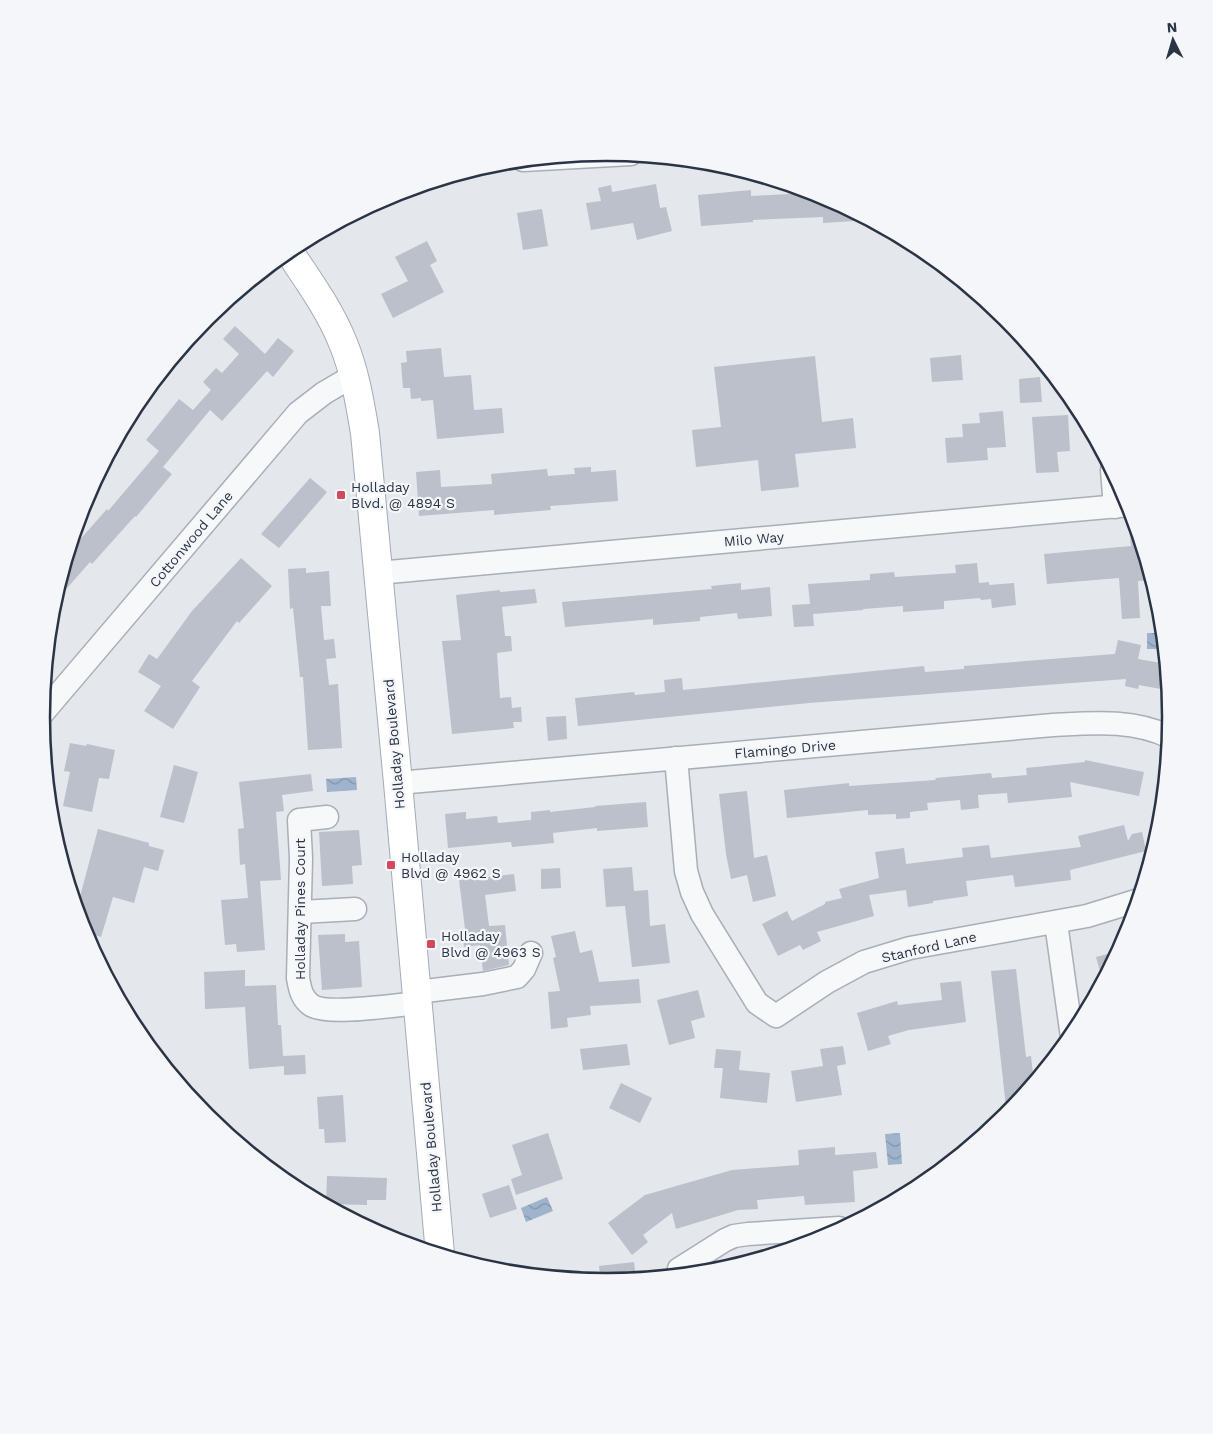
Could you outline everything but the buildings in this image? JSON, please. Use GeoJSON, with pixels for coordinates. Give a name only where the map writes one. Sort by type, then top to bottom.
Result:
{"type":"FeatureCollection","features":[{"type":"Feature","properties":{"kind":"main road","name":"Holladay Boulevard"},"geometry":{"type":"LineString","coordinates":[[293,257],[327,312],[343,344],[353,376],[366,442],[439,1248]]}},
{"type":"Feature","properties":{"kind":"street","name":"Cottonwood Lane"},"geometry":{"type":"LineString","coordinates":[[50,705],[298,413],[324,393],[353,376]]}},
{"type":"Feature","properties":{"kind":"street","name":"Milo Way"},"geometry":{"type":"LineString","coordinates":[[378,573],[1122,506]]}},
{"type":"Feature","properties":{"kind":"street","name":"Flamingo Drive"},"geometry":{"type":"LineString","coordinates":[[398,783],[1101,722],[1135,726],[1163,733]]}},
{"type":"Feature","properties":{"kind":"street","name":"Stanford Lane"},"geometry":{"type":"LineString","coordinates":[[676,758],[686,870],[692,892],[702,914],[757,1003],[776,1016],[827,982],[864,962],[910,948],[952,939],[1056,923],[1131,903]]}},
{"type":"Feature","properties":{"kind":"street","name":"Holladay Pines Court"},"geometry":{"type":"LineString","coordinates":[[327,817],[298,820],[301,858],[301,912],[298,978],[301,995],[311,1005],[326,1010],[418,997],[517,977],[524,969],[531,953]]}},
{"type":"Feature","properties":{"kind":"street"},"geometry":{"type":"LineString","coordinates":[[301,912],[355,909]]}},
{"type":"Feature","properties":{"kind":"street"},"geometry":{"type":"LineString","coordinates":[[1056,923],[1070,1024]]}},
{"type":"Feature","properties":{"kind":"street"},"geometry":{"type":"LineString","coordinates":[[679,1269],[734,1236],[823,1229]]}},
{"type":"Feature","properties":{"kind":"water"},"geometry":{"type":"Polygon","coordinates":[[[1147,633],[1156,633],[1159,649],[1147,649],[1147,633]]]}},
{"type":"Feature","properties":{"kind":"water"},"geometry":{"type":"Polygon","coordinates":[[[356,777],[357,790],[327,792],[326,779],[356,777]]]}},
{"type":"Feature","properties":{"kind":"water"},"geometry":{"type":"Polygon","coordinates":[[[900,1133],[902,1164],[888,1165],[885,1134],[900,1133]]]}},
{"type":"Feature","properties":{"kind":"water"},"geometry":{"type":"Polygon","coordinates":[[[547,1197],[553,1211],[526,1222],[521,1208],[547,1197]]]}},
{"type":"Feature","properties":{"kind":"place","name":"Holladay Blvd. @ 4894 S"},"geometry":{"type":"Point","coordinates":[341,495]}},
{"type":"Feature","properties":{"kind":"place","name":"Holladay Blvd @ 4962 S"},"geometry":{"type":"Point","coordinates":[391,865]}},
{"type":"Feature","properties":{"kind":"place","name":"Holladay Blvd @ 4963 S"},"geometry":{"type":"Point","coordinates":[431,944]}}]}
